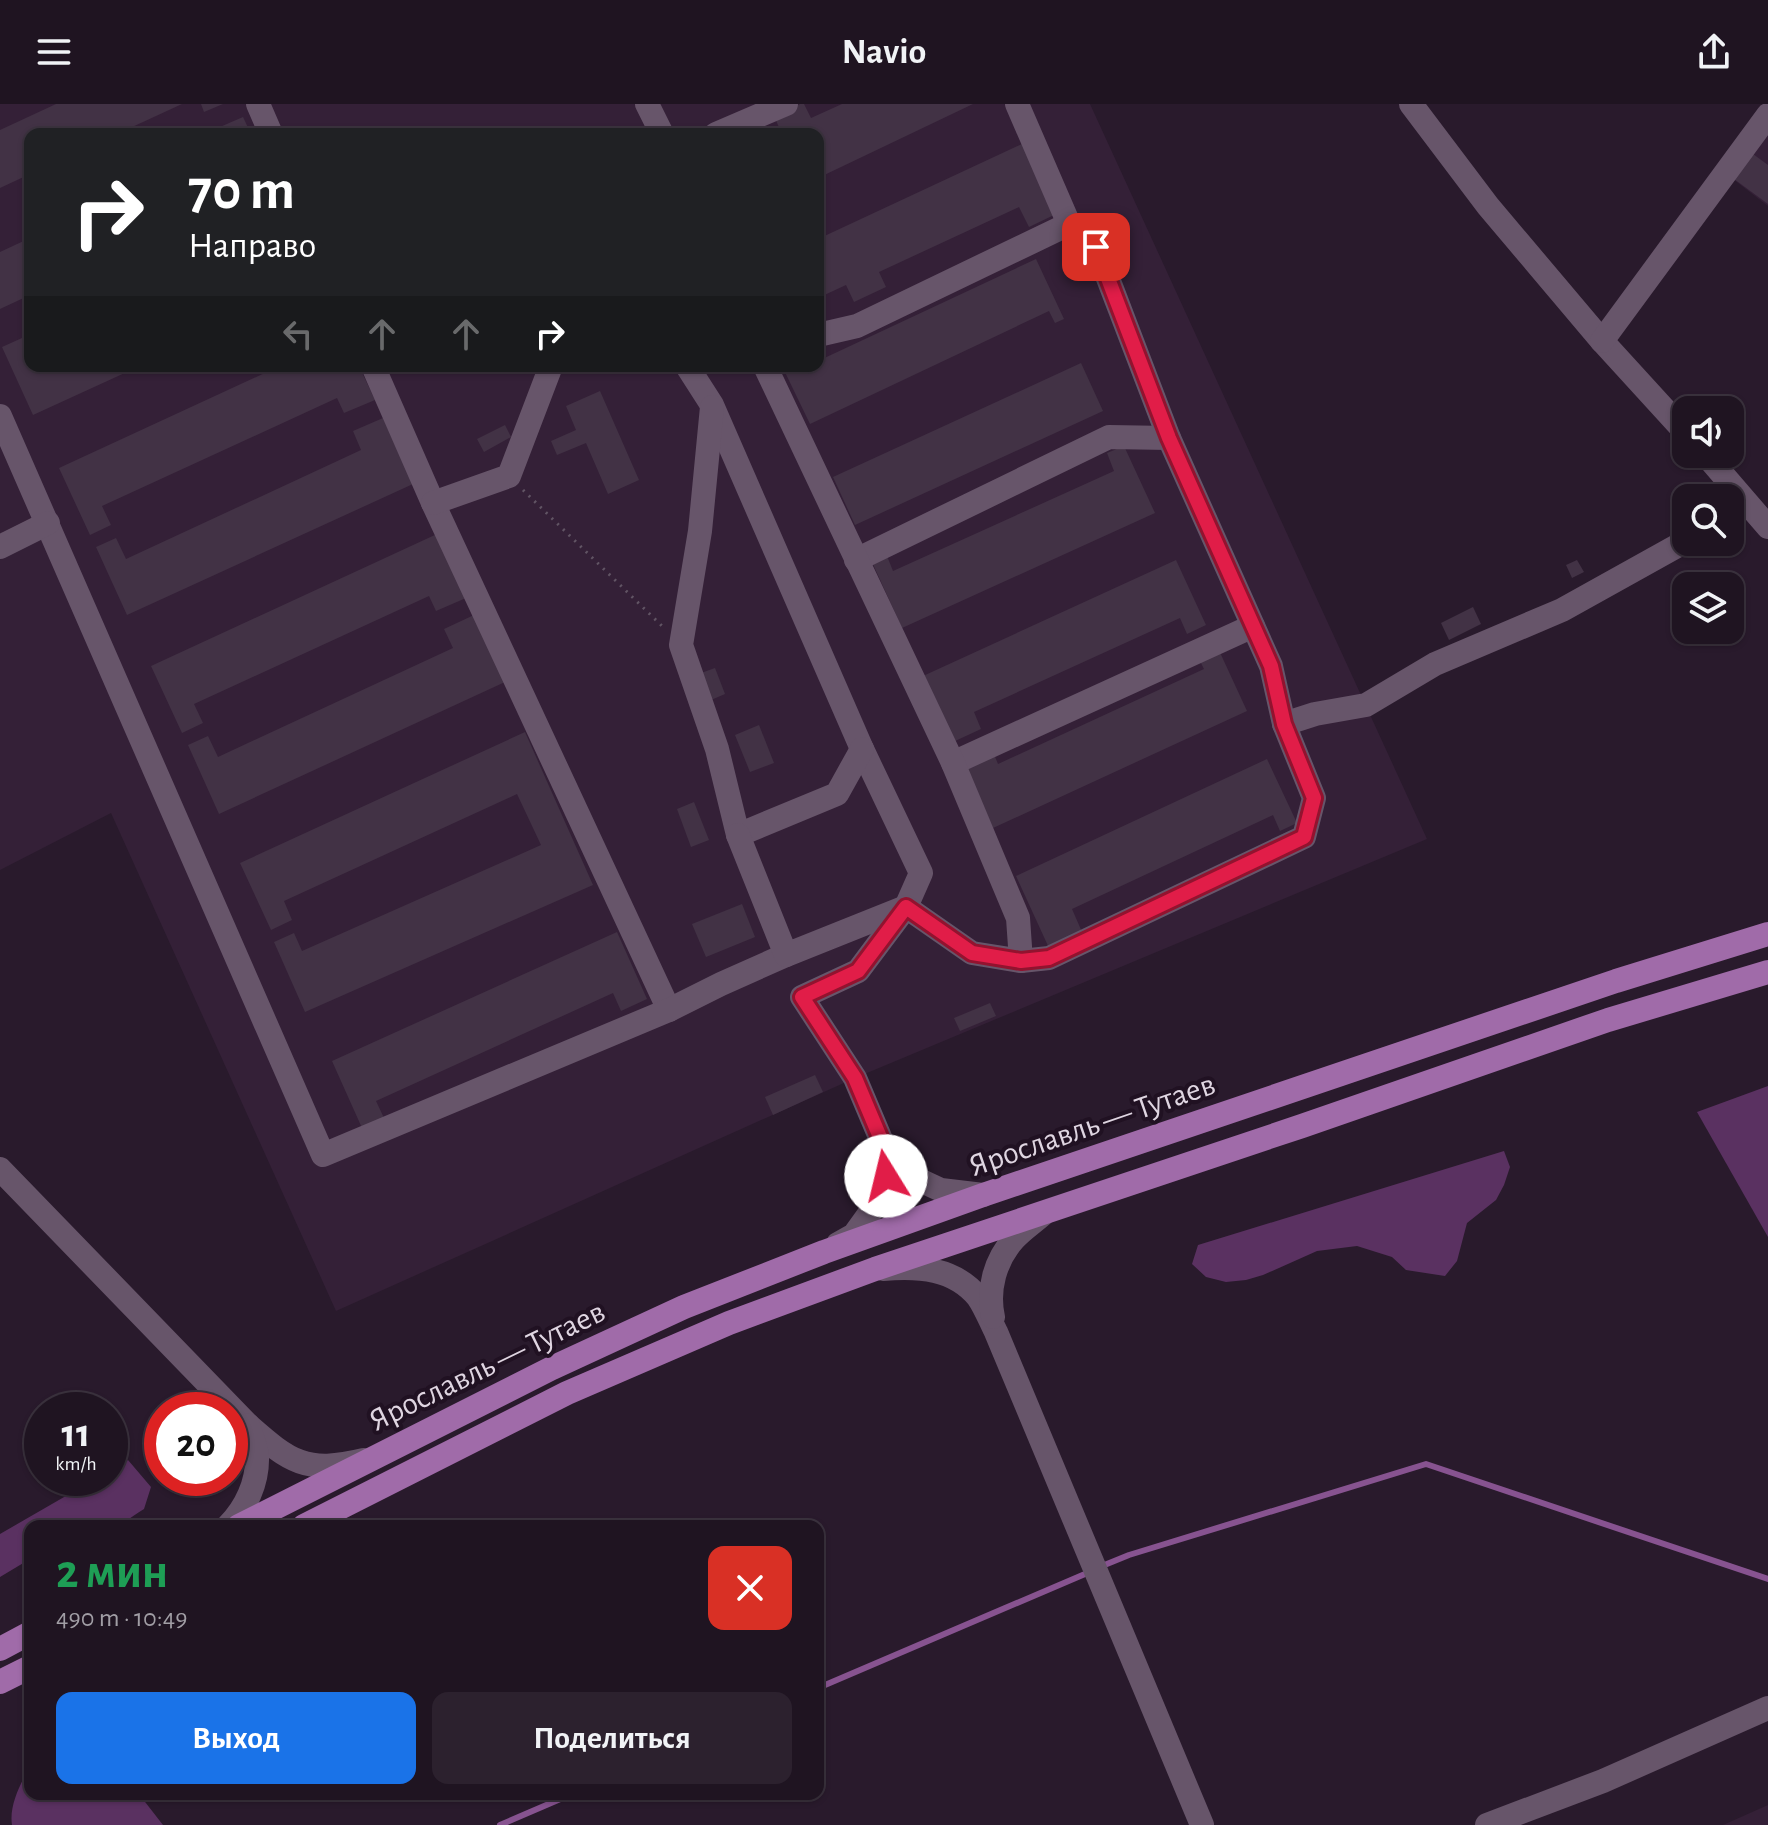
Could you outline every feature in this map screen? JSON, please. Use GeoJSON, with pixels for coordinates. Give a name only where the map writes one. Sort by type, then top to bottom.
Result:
{"type":"FeatureCollection","features":[{"type":"Feature","properties":{"kind":"main road","name":"Ярославль — Тутаев"},"geometry":{"type":"LineString","coordinates":[[251,1520],[631,1331],[824,1252],[983,1195],[1616,981],[1768,934]]}},
{"type":"Feature","properties":{"kind":"main road","name":"Ярославль — Тутаев"},"geometry":{"type":"LineString","coordinates":[[316,1520],[567,1393],[729,1323],[875,1269],[1608,1020],[1768,972]]}},
{"type":"Feature","properties":{"kind":"main road"},"geometry":{"type":"LineString","coordinates":[[0,1649],[24,1636]]}},
{"type":"Feature","properties":{"kind":"main road"},"geometry":{"type":"LineString","coordinates":[[0,1682],[24,1670]]}},
{"type":"Feature","properties":{"kind":"street"},"geometry":{"type":"LineString","coordinates":[[258,104],[268,128]]}},
{"type":"Feature","properties":{"kind":"street"},"geometry":{"type":"LineString","coordinates":[[647,104],[659,128]]}},
{"type":"Feature","properties":{"kind":"street"},"geometry":{"type":"LineString","coordinates":[[730,128],[786,104]]}},
{"type":"Feature","properties":{"kind":"street"},"geometry":{"type":"LineString","coordinates":[[906,907],[972,953],[1021,961],[1049,958],[1304,837],[1314,798],[1284,724],[1271,666],[1169,438],[1096,247],[1069,224],[1017,104]]}},
{"type":"Feature","properties":{"kind":"street"},"geometry":{"type":"LineString","coordinates":[[1411,104],[1488,206],[1602,341],[1672,418]]}},
{"type":"Feature","properties":{"kind":"street"},"geometry":{"type":"LineString","coordinates":[[1602,341],[1768,115]]}},
{"type":"Feature","properties":{"kind":"street"},"geometry":{"type":"LineString","coordinates":[[824,334],[857,326],[1069,224]]}},
{"type":"Feature","properties":{"kind":"street"},"geometry":{"type":"LineString","coordinates":[[376,372],[433,503],[669,1010]]}},
{"type":"Feature","properties":{"kind":"street"},"geometry":{"type":"LineString","coordinates":[[433,503],[509,476],[549,372]]}},
{"type":"Feature","properties":{"kind":"street"},"geometry":{"type":"LineString","coordinates":[[691,372],[712,405],[862,749],[921,873],[906,907],[858,971],[802,997],[855,1078],[885,1149],[886,1176],[872,1210],[854,1235],[824,1252]]}},
{"type":"Feature","properties":{"kind":"street"},"geometry":{"type":"LineString","coordinates":[[768,372],[953,763],[1018,918],[1021,961]]}},
{"type":"Feature","properties":{"kind":"street"},"geometry":{"type":"LineString","coordinates":[[712,405],[700,531],[681,645],[717,749],[738,835],[786,955]]}},
{"type":"Feature","properties":{"kind":"street"},"geometry":{"type":"LineString","coordinates":[[0,416],[323,1155],[669,1010],[786,955],[906,907]]}},
{"type":"Feature","properties":{"kind":"street"},"geometry":{"type":"LineString","coordinates":[[856,560],[1109,437],[1169,438]]}},
{"type":"Feature","properties":{"kind":"street"},"geometry":{"type":"LineString","coordinates":[[1744,510],[1768,527]]}},
{"type":"Feature","properties":{"kind":"street"},"geometry":{"type":"LineString","coordinates":[[0,547],[48,523]]}},
{"type":"Feature","properties":{"kind":"street"},"geometry":{"type":"LineString","coordinates":[[1284,724],[1315,714],[1366,705],[1435,664],[1562,610],[1672,549]]}},
{"type":"Feature","properties":{"kind":"street"},"geometry":{"type":"LineString","coordinates":[[953,763],[1253,626]]}},
{"type":"Feature","properties":{"kind":"street"},"geometry":{"type":"LineString","coordinates":[[738,835],[837,794],[862,749]]}},
{"type":"Feature","properties":{"kind":"street"},"geometry":{"type":"LineString","coordinates":[[885,1149],[911,1176],[941,1190],[983,1195]]}},
{"type":"Feature","properties":{"kind":"street"},"geometry":{"type":"LineString","coordinates":[[0,1169],[216,1392]]}},
{"type":"Feature","properties":{"kind":"street"},"geometry":{"type":"LineString","coordinates":[[996,1332],[991,1308],[992,1283],[1001,1257],[1015,1238],[1045,1213]]}},
{"type":"Feature","properties":{"kind":"street"},"geometry":{"type":"LineString","coordinates":[[875,1269],[922,1268],[945,1272],[966,1284],[980,1300],[1202,1825]]}},
{"type":"Feature","properties":{"kind":"street"},"geometry":{"type":"LineString","coordinates":[[248,1425],[277,1450],[298,1462],[320,1466],[370,1459]]}},
{"type":"Feature","properties":{"kind":"street"},"geometry":{"type":"LineString","coordinates":[[234,1520],[255,1480],[257,1455],[248,1425]]}},
{"type":"Feature","properties":{"kind":"street"},"geometry":{"type":"LineString","coordinates":[[1487,1825],[1603,1781],[1768,1708]]}},
{"type":"Feature","properties":{"kind":"path"},"geometry":{"type":"LineString","coordinates":[[509,476],[681,645]]}},
{"type":"Feature","properties":{"kind":"shaded area"},"geometry":{"type":"Polygon","coordinates":[[[0,104],[1090,104],[1427,839],[855,1078],[336,1311],[111,813],[0,870],[0,104]]]}},
{"type":"Feature","properties":{"kind":"shaded area"},"geometry":{"type":"Polygon","coordinates":[[[1768,132],[1768,206],[1733,179],[1768,132]]]}},
{"type":"Feature","properties":{"kind":"shaded area"},"geometry":{"type":"Polygon","coordinates":[[[1768,1086],[1768,1237],[1697,1112],[1768,1086]]]}},
{"type":"Feature","properties":{"kind":"shaded area"},"geometry":{"type":"Polygon","coordinates":[[[1504,1151],[1510,1167],[1504,1185],[1496,1200],[1467,1223],[1457,1261],[1445,1276],[1406,1270],[1392,1257],[1357,1246],[1317,1251],[1246,1280],[1226,1282],[1206,1277],[1192,1264],[1198,1245],[1504,1151]]]}},
{"type":"Feature","properties":{"kind":"shaded area"},"geometry":{"type":"Polygon","coordinates":[[[128,1460],[144,1479],[144,1496],[148,1496],[144,1509],[128,1520],[24,1520],[66,1496],[128,1496],[128,1460]]]}},
{"type":"Feature","properties":{"kind":"shaded area"},"geometry":{"type":"Polygon","coordinates":[[[24,1520],[24,1563],[0,1577],[0,1534],[24,1520]]]}},
{"type":"Feature","properties":{"kind":"shaded area"},"geometry":{"type":"Polygon","coordinates":[[[24,1778],[24,1800],[144,1800],[163,1825],[12,1825],[19,1788],[24,1778]]]}},
{"type":"Feature","properties":{"kind":"shaded area"},"geometry":{"type":"Polygon","coordinates":[[[1768,1805],[1768,1825],[1723,1825],[1768,1805]]]}},
{"type":"Feature","properties":{"kind":"building"},"geometry":{"type":"Polygon","coordinates":[[[56,104],[182,104],[130,128],[24,128],[24,177],[0,188],[0,130],[56,104]]]}},
{"type":"Feature","properties":{"kind":"building"},"geometry":{"type":"Polygon","coordinates":[[[201,104],[223,104],[204,112],[201,104]]]}},
{"type":"Feature","properties":{"kind":"building"},"geometry":{"type":"Polygon","coordinates":[[[800,104],[804,104],[811,118],[842,104],[973,104],[824,175],[824,128],[779,128],[774,116],[800,104]]]}},
{"type":"Feature","properties":{"kind":"building"},"geometry":{"type":"Polygon","coordinates":[[[243,117],[248,128],[218,128],[243,117]]]}},
{"type":"Feature","properties":{"kind":"building"},"geometry":{"type":"Polygon","coordinates":[[[1022,144],[1054,215],[1029,227],[1019,207],[879,272],[886,287],[854,302],[846,285],[824,295],[824,236],[1022,144]]]}},
{"type":"Feature","properties":{"kind":"building"},"geometry":{"type":"Polygon","coordinates":[[[1753,154],[1768,165],[1768,204],[1734,179],[1753,154]]]}},
{"type":"Feature","properties":{"kind":"building"},"geometry":{"type":"Polygon","coordinates":[[[24,241],[24,298],[0,309],[0,252],[24,241]]]}},
{"type":"Feature","properties":{"kind":"building"},"geometry":{"type":"Polygon","coordinates":[[[1036,259],[1064,319],[1055,323],[1049,311],[810,424],[785,372],[824,372],[824,358],[1036,259]]]}},
{"type":"Feature","properties":{"kind":"building"},"geometry":{"type":"Polygon","coordinates":[[[22,338],[24,372],[127,372],[33,415],[2,347],[22,338]]]}},
{"type":"Feature","properties":{"kind":"building"},"geometry":{"type":"Polygon","coordinates":[[[1081,363],[1103,411],[855,525],[833,477],[1081,363]]]}},
{"type":"Feature","properties":{"kind":"building"},"geometry":{"type":"Polygon","coordinates":[[[267,372],[362,372],[375,400],[344,413],[337,398],[102,506],[111,525],[90,535],[59,468],[267,372]]]}},
{"type":"Feature","properties":{"kind":"building"},"geometry":{"type":"Polygon","coordinates":[[[600,391],[639,480],[608,494],[586,443],[557,455],[551,441],[576,430],[566,406],[600,391]]]}},
{"type":"Feature","properties":{"kind":"building"},"geometry":{"type":"Polygon","coordinates":[[[383,418],[413,484],[127,615],[96,547],[116,538],[126,559],[361,450],[353,431],[383,418]]]}},
{"type":"Feature","properties":{"kind":"building"},"geometry":{"type":"Polygon","coordinates":[[[505,425],[511,437],[484,452],[477,439],[505,425]]]}},
{"type":"Feature","properties":{"kind":"building"},"geometry":{"type":"Polygon","coordinates":[[[1124,446],[1155,513],[902,628],[872,562],[887,556],[893,571],[1114,471],[1107,453],[1124,446]]]}},
{"type":"Feature","properties":{"kind":"building"},"geometry":{"type":"Polygon","coordinates":[[[437,534],[466,598],[436,611],[429,596],[194,704],[203,723],[182,733],[151,666],[437,534]]]}},
{"type":"Feature","properties":{"kind":"building"},"geometry":{"type":"Polygon","coordinates":[[[1176,560],[1206,625],[1187,634],[1180,618],[974,712],[981,729],[953,742],[923,676],[1176,560]]]}},
{"type":"Feature","properties":{"kind":"building"},"geometry":{"type":"Polygon","coordinates":[[[1577,560],[1584,572],[1572,578],[1566,565],[1577,560]]]}},
{"type":"Feature","properties":{"kind":"building"},"geometry":{"type":"Polygon","coordinates":[[[1473,607],[1481,624],[1449,640],[1441,623],[1473,607]]]}},
{"type":"Feature","properties":{"kind":"building"},"geometry":{"type":"Polygon","coordinates":[[[474,615],[505,682],[219,814],[188,745],[208,736],[218,757],[453,648],[444,629],[474,615]]]}},
{"type":"Feature","properties":{"kind":"building"},"geometry":{"type":"Polygon","coordinates":[[[1217,646],[1247,711],[993,828],[962,761],[991,747],[998,764],[1204,669],[1197,655],[1217,646]]]}},
{"type":"Feature","properties":{"kind":"building"},"geometry":{"type":"Polygon","coordinates":[[[715,668],[725,694],[711,700],[701,673],[715,668]]]}},
{"type":"Feature","properties":{"kind":"building"},"geometry":{"type":"Polygon","coordinates":[[[759,725],[774,763],[750,772],[735,735],[759,725]]]}},
{"type":"Feature","properties":{"kind":"building"},"geometry":{"type":"Polygon","coordinates":[[[525,732],[593,885],[305,1012],[274,942],[294,933],[302,951],[541,845],[517,794],[284,901],[292,920],[271,930],[240,863],[525,732]]]}},
{"type":"Feature","properties":{"kind":"building"},"geometry":{"type":"Polygon","coordinates":[[[1267,759],[1297,823],[1280,831],[1273,815],[1072,909],[1082,932],[1049,948],[1016,876],[1267,759]]]}},
{"type":"Feature","properties":{"kind":"building"},"geometry":{"type":"Polygon","coordinates":[[[694,802],[709,840],[691,847],[677,809],[694,802]]]}},
{"type":"Feature","properties":{"kind":"building"},"geometry":{"type":"Polygon","coordinates":[[[742,904],[755,937],[706,957],[692,924],[742,904]]]}},
{"type":"Feature","properties":{"kind":"building"},"geometry":{"type":"Polygon","coordinates":[[[617,932],[647,999],[621,1011],[613,993],[376,1101],[384,1118],[362,1128],[332,1061],[617,932]]]}},
{"type":"Feature","properties":{"kind":"building"},"geometry":{"type":"Polygon","coordinates":[[[990,1003],[996,1016],[960,1031],[954,1018],[990,1003]]]}},
{"type":"Feature","properties":{"kind":"building"},"geometry":{"type":"Polygon","coordinates":[[[815,1075],[823,1092],[773,1115],[765,1097],[815,1075]]]}},
{"type":"Feature","properties":{"kind":"waterway"},"geometry":{"type":"LineString","coordinates":[[1102,1566],[1426,1464],[1768,1579]]}},
{"type":"Feature","properties":{"kind":"waterway"},"geometry":{"type":"LineString","coordinates":[[824,1685],[1092,1571]]}},
{"type":"Feature","properties":{"kind":"waterway"},"geometry":{"type":"LineString","coordinates":[[500,1825],[558,1800]]}},
{"type":"Feature","properties":{"kind":"route"},"geometry":{"type":"LineString","coordinates":[[886,1176],[885,1149],[855,1078],[802,997],[858,971],[906,907],[972,953],[1021,961],[1049,958],[1304,837],[1314,798],[1284,724],[1271,666],[1169,438],[1096,247]]}}]}
